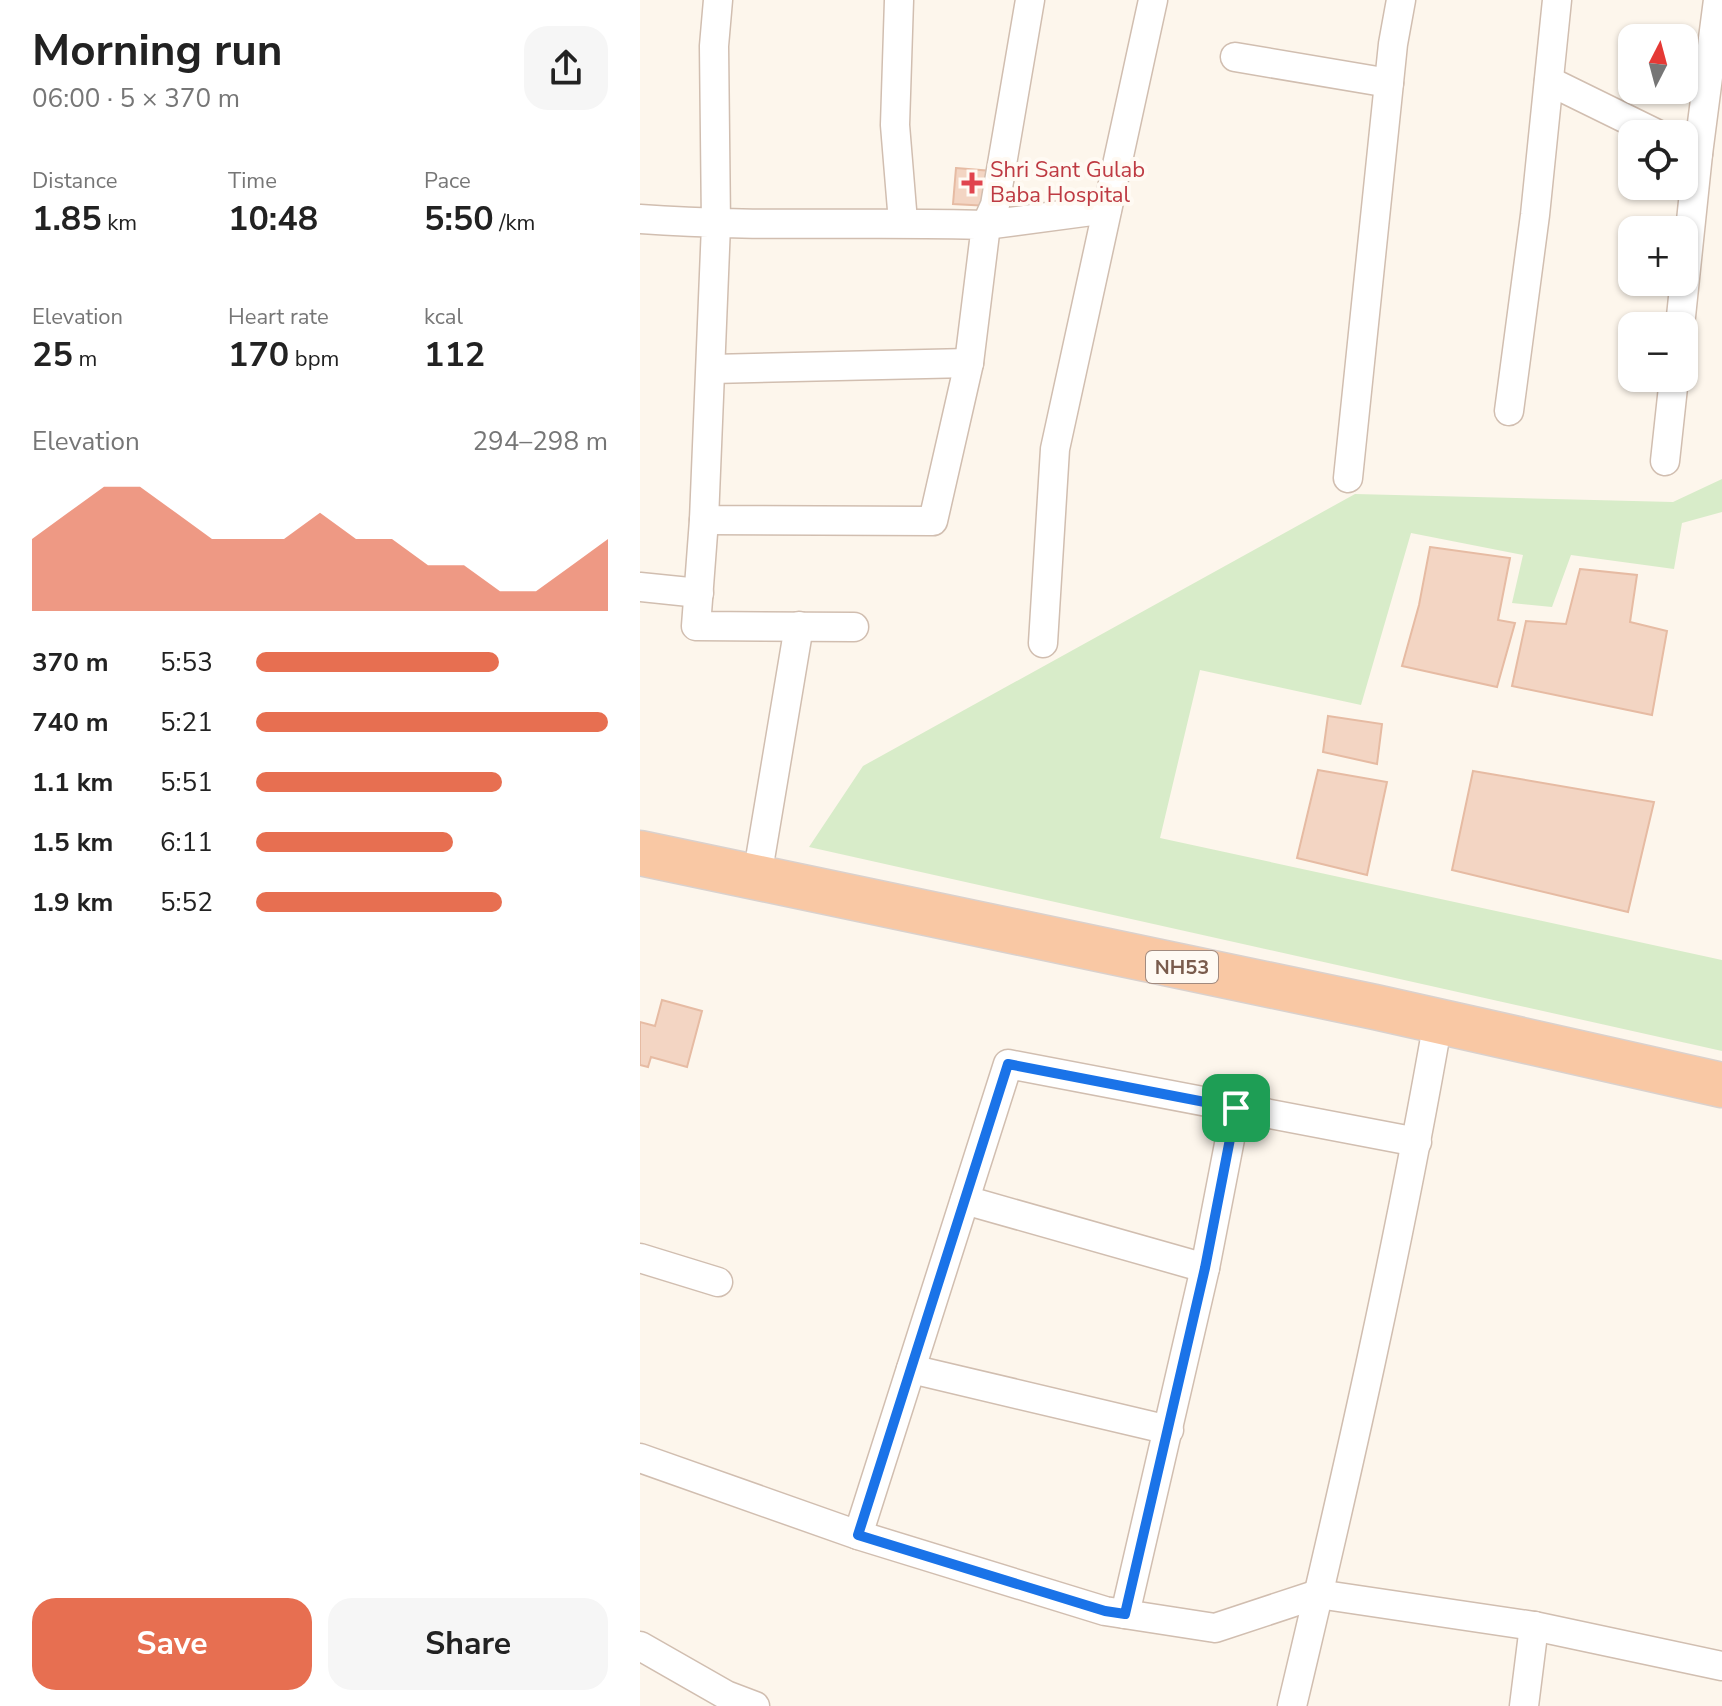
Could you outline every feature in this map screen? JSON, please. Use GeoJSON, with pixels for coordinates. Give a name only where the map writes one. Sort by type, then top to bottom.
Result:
{"type":"FeatureCollection","features":[{"type":"Feature","properties":{"kind":"highway","name":"NH53"},"geometry":{"type":"LineString","coordinates":[[640,853],[1438,1021],[1722,1085]]}},
{"type":"Feature","properties":{"kind":"street"},"geometry":{"type":"LineString","coordinates":[[718,0],[714,46],[716,225],[712,369],[696,626],[854,627]]}},
{"type":"Feature","properties":{"kind":"street"},"geometry":{"type":"LineString","coordinates":[[899,0],[895,125],[903,222]]}},
{"type":"Feature","properties":{"kind":"street"},"geometry":{"type":"LineString","coordinates":[[704,520],[933,521],[969,363],[986,225],[995,205],[1030,0]]}},
{"type":"Feature","properties":{"kind":"street"},"geometry":{"type":"LineString","coordinates":[[1043,643],[1055,449],[1153,0]]}},
{"type":"Feature","properties":{"kind":"street"},"geometry":{"type":"LineString","coordinates":[[1348,478],[1389,83],[1401,0]]}},
{"type":"Feature","properties":{"kind":"street"},"geometry":{"type":"LineString","coordinates":[[1509,411],[1535,215],[1557,0]]}},
{"type":"Feature","properties":{"kind":"street"},"geometry":{"type":"LineString","coordinates":[[1697,120],[1718,0]]}},
{"type":"Feature","properties":{"kind":"street"},"geometry":{"type":"LineString","coordinates":[[1235,57],[1389,83]]}},
{"type":"Feature","properties":{"kind":"street"},"geometry":{"type":"LineString","coordinates":[[1549,81],[1628,120]]}},
{"type":"Feature","properties":{"kind":"street"},"geometry":{"type":"LineString","coordinates":[[1681,312],[1688,200]]}},
{"type":"Feature","properties":{"kind":"street"},"geometry":{"type":"LineString","coordinates":[[640,219],[716,225],[903,222],[986,225],[1107,209]]}},
{"type":"Feature","properties":{"kind":"street"},"geometry":{"type":"LineString","coordinates":[[712,369],[969,363]]}},
{"type":"Feature","properties":{"kind":"street"},"geometry":{"type":"LineString","coordinates":[[1665,461],[1672,392]]}},
{"type":"Feature","properties":{"kind":"street"},"geometry":{"type":"LineString","coordinates":[[640,587],[699,593]]}},
{"type":"Feature","properties":{"kind":"street"},"geometry":{"type":"LineString","coordinates":[[757,877],[799,626]]}},
{"type":"Feature","properties":{"kind":"street"},"geometry":{"type":"LineString","coordinates":[[1292,1706],[1417,1142],[1438,1021]]}},
{"type":"Feature","properties":{"kind":"street"},"geometry":{"type":"LineString","coordinates":[[858,1535],[1008,1064],[1417,1142]]}},
{"type":"Feature","properties":{"kind":"street"},"geometry":{"type":"LineString","coordinates":[[1125,1614],[1205,1268],[1236,1108]]}},
{"type":"Feature","properties":{"kind":"street"},"geometry":{"type":"LineString","coordinates":[[965,1200],[1205,1268]]}},
{"type":"Feature","properties":{"kind":"street"},"geometry":{"type":"LineString","coordinates":[[640,1258],[718,1282]]}},
{"type":"Feature","properties":{"kind":"street"},"geometry":{"type":"LineString","coordinates":[[911,1369],[1169,1430]]}},
{"type":"Feature","properties":{"kind":"street"},"geometry":{"type":"LineString","coordinates":[[640,1458],[858,1535],[1105,1611],[1215,1628],[1318,1594],[1534,1626],[1722,1666]]}},
{"type":"Feature","properties":{"kind":"street"},"geometry":{"type":"LineString","coordinates":[[1524,1706],[1534,1626]]}},
{"type":"Feature","properties":{"kind":"street"},"geometry":{"type":"LineString","coordinates":[[640,1646],[726,1695],[755,1706]]}},
{"type":"Feature","properties":{"kind":"green space"},"geometry":{"type":"Polygon","coordinates":[[[1722,479],[1722,512],[1682,523],[1674,569],[1571,555],[1552,607],[1512,603],[1523,555],[1411,533],[1361,705],[1200,670],[1160,838],[1722,960],[1722,1051],[809,847],[863,766],[1355,494],[1673,502],[1722,479]]]}},
{"type":"Feature","properties":{"kind":"building"},"geometry":{"type":"Polygon","coordinates":[[[956,168],[992,171],[989,206],[953,204],[956,168]]]}},
{"type":"Feature","properties":{"kind":"building"},"geometry":{"type":"Polygon","coordinates":[[[1430,547],[1510,558],[1498,620],[1515,623],[1497,687],[1402,666],[1419,605],[1430,547]]]}},
{"type":"Feature","properties":{"kind":"building"},"geometry":{"type":"Polygon","coordinates":[[[1580,569],[1637,575],[1630,622],[1667,631],[1652,715],[1512,686],[1526,621],[1566,624],[1580,569]]]}},
{"type":"Feature","properties":{"kind":"building"},"geometry":{"type":"Polygon","coordinates":[[[1328,716],[1382,724],[1377,764],[1323,752],[1328,716]]]}},
{"type":"Feature","properties":{"kind":"building"},"geometry":{"type":"Polygon","coordinates":[[[1318,770],[1387,782],[1367,875],[1297,858],[1318,770]]]}},
{"type":"Feature","properties":{"kind":"building"},"geometry":{"type":"Polygon","coordinates":[[[1473,771],[1654,802],[1628,912],[1452,870],[1473,771]]]}},
{"type":"Feature","properties":{"kind":"building"},"geometry":{"type":"Polygon","coordinates":[[[662,1000],[702,1011],[687,1067],[651,1057],[648,1067],[640,1065],[640,1022],[655,1026],[662,1000]]]}},
{"type":"Feature","properties":{"kind":"place","name":"Shri Sant Gulab Baba Hospital"},"geometry":{"type":"Point","coordinates":[972,183]}},
{"type":"Feature","properties":{"kind":"route"},"geometry":{"type":"LineString","coordinates":[[1008,1064],[1236,1108],[1205,1268],[1125,1614],[1105,1611],[858,1535],[1008,1064]]}}]}
